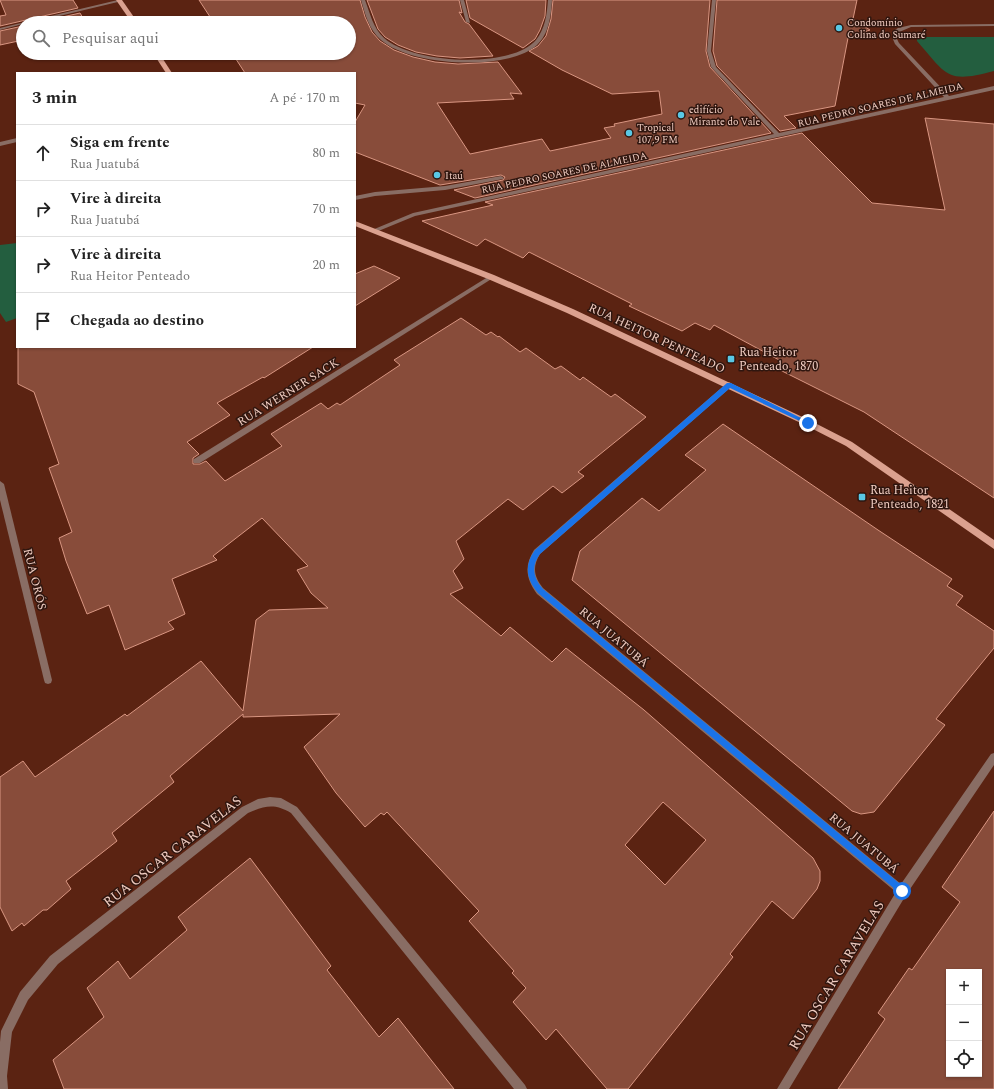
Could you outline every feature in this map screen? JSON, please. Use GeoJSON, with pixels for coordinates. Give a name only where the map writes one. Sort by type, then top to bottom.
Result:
{"type":"FeatureCollection","features":[{"type":"Feature","properties":{"kind":"main road"},"geometry":{"type":"LineString","coordinates":[[119,0],[130,16]]}},
{"type":"Feature","properties":{"kind":"main road"},"geometry":{"type":"LineString","coordinates":[[161,60],[168,72]]}},
{"type":"Feature","properties":{"kind":"main road","name":"RUA HEITOR PENTEADO"},"geometry":{"type":"LineString","coordinates":[[356,223],[491,277],[621,334],[850,444],[994,545]]}},
{"type":"Feature","properties":{"kind":"street"},"geometry":{"type":"LineString","coordinates":[[52,16],[119,0]]}},
{"type":"Feature","properties":{"kind":"street"},"geometry":{"type":"LineString","coordinates":[[363,0],[374,29],[383,40],[395,49],[433,59],[489,60],[512,56],[534,45],[542,33],[548,19],[550,0]]}},
{"type":"Feature","properties":{"kind":"street"},"geometry":{"type":"LineString","coordinates":[[462,0],[468,22]]}},
{"type":"Feature","properties":{"kind":"street"},"geometry":{"type":"LineString","coordinates":[[714,0],[709,51],[714,67],[779,136]]}},
{"type":"Feature","properties":{"kind":"street"},"geometry":{"type":"LineString","coordinates":[[0,28],[16,25]]}},
{"type":"Feature","properties":{"kind":"street"},"geometry":{"type":"LineString","coordinates":[[948,98],[897,44],[894,37],[895,32],[911,26],[994,25]]}},
{"type":"Feature","properties":{"kind":"street","name":"RUA PEDRO SOARES DE ALMEIDA"},"geometry":{"type":"LineString","coordinates":[[374,231],[413,215],[994,88]]}},
{"type":"Feature","properties":{"kind":"street"},"geometry":{"type":"LineString","coordinates":[[0,144],[16,140]]}},
{"type":"Feature","properties":{"kind":"street"},"geometry":{"type":"LineString","coordinates":[[356,198],[375,194],[445,188],[501,178]]}},
{"type":"Feature","properties":{"kind":"street","name":"RUA WERNER SACK"},"geometry":{"type":"LineString","coordinates":[[197,461],[491,277]]}},
{"type":"Feature","properties":{"kind":"street","name":"RUA JUATUBÁ"},"geometry":{"type":"LineString","coordinates":[[729,385],[537,552],[532,559],[531,575],[540,591],[902,891]]}},
{"type":"Feature","properties":{"kind":"street","name":"RUA ORÓS"},"geometry":{"type":"LineString","coordinates":[[0,484],[48,680]]}},
{"type":"Feature","properties":{"kind":"street","name":"RUA OSCAR CARAVELAS"},"geometry":{"type":"LineString","coordinates":[[783,1089],[902,891],[994,757]]}},
{"type":"Feature","properties":{"kind":"street","name":"RUA OSCAR CARAVELAS"},"geometry":{"type":"LineString","coordinates":[[2,1089],[1,1076],[6,1031],[24,996],[54,960],[245,810],[268,801],[278,801],[286,804],[294,810],[521,1089]]}},
{"type":"Feature","properties":{"kind":"green space"},"geometry":{"type":"Polygon","coordinates":[[[994,37],[994,71],[966,77],[949,74],[935,62],[917,41],[917,38],[994,37]]]}},
{"type":"Feature","properties":{"kind":"green space"},"geometry":{"type":"Polygon","coordinates":[[[16,243],[16,318],[6,322],[0,313],[0,245],[16,243]]]}},
{"type":"Feature","properties":{"kind":"building"},"geometry":{"type":"Polygon","coordinates":[[[0,0],[73,0],[78,8],[43,16],[16,16],[16,22],[0,26],[0,16],[6,15],[0,0]]]}},
{"type":"Feature","properties":{"kind":"building"},"geometry":{"type":"Polygon","coordinates":[[[199,0],[360,0],[365,17],[372,32],[380,41],[394,50],[413,57],[435,62],[458,64],[498,62],[522,94],[510,93],[514,99],[437,103],[470,154],[542,139],[550,151],[611,138],[604,128],[615,126],[614,124],[662,114],[659,91],[612,94],[562,70],[529,51],[538,46],[546,36],[551,19],[553,0],[710,0],[706,51],[710,67],[771,133],[475,198],[454,190],[503,180],[505,177],[501,175],[440,185],[356,152],[356,120],[365,105],[356,103],[356,72],[244,72],[237,60],[356,60],[356,16],[209,16],[199,0]]]}},
{"type":"Feature","properties":{"kind":"building"},"geometry":{"type":"Polygon","coordinates":[[[367,0],[459,0],[462,13],[459,12],[465,22],[469,24],[493,56],[460,58],[437,56],[416,52],[398,45],[385,37],[378,29],[367,0]]]}},
{"type":"Feature","properties":{"kind":"building"},"geometry":{"type":"Polygon","coordinates":[[[466,0],[546,0],[545,16],[535,39],[523,48],[470,18],[466,0]]]}},
{"type":"Feature","properties":{"kind":"building"},"geometry":{"type":"Polygon","coordinates":[[[717,0],[857,0],[853,19],[870,30],[848,38],[835,106],[784,116],[796,128],[780,131],[717,66],[713,51],[717,0]]]}},
{"type":"Feature","properties":{"kind":"building"},"geometry":{"type":"Polygon","coordinates":[[[80,13],[82,16],[67,16],[80,13]]]}},
{"type":"Feature","properties":{"kind":"building"},"geometry":{"type":"Polygon","coordinates":[[[16,28],[16,42],[0,45],[0,31],[16,28]]]}},
{"type":"Feature","properties":{"kind":"building"},"geometry":{"type":"Polygon","coordinates":[[[925,118],[994,124],[994,498],[864,412],[774,367],[781,361],[714,325],[710,330],[695,323],[682,331],[629,306],[632,304],[529,252],[523,258],[485,239],[477,246],[422,221],[493,205],[485,202],[802,133],[872,203],[945,210],[925,118]]]}},
{"type":"Feature","properties":{"kind":"building"},"geometry":{"type":"Polygon","coordinates":[[[374,266],[400,278],[356,305],[356,274],[374,266]]]}},
{"type":"Feature","properties":{"kind":"building"},"geometry":{"type":"Polygon","coordinates":[[[461,318],[486,335],[491,332],[498,337],[499,336],[520,352],[526,348],[555,369],[561,366],[580,380],[583,377],[611,397],[615,394],[646,417],[578,472],[584,476],[562,493],[553,486],[523,510],[508,499],[456,541],[464,559],[453,571],[463,588],[450,594],[501,636],[510,627],[552,662],[566,648],[644,710],[813,858],[820,871],[820,881],[817,889],[793,919],[772,901],[730,954],[733,957],[628,1089],[607,1089],[556,1029],[546,1040],[513,1002],[526,988],[512,973],[514,971],[469,921],[479,911],[387,812],[384,815],[381,813],[365,827],[336,793],[304,747],[340,714],[243,717],[243,714],[170,776],[174,782],[112,833],[117,841],[66,881],[71,889],[47,910],[43,910],[24,926],[22,923],[12,931],[0,907],[0,777],[23,761],[35,777],[125,714],[127,716],[201,661],[243,711],[256,620],[269,610],[328,608],[311,593],[297,570],[308,566],[262,518],[213,556],[217,560],[172,579],[185,614],[168,622],[174,629],[125,650],[109,605],[87,614],[66,561],[59,538],[72,532],[49,468],[59,464],[34,392],[18,384],[18,348],[311,348],[264,378],[263,377],[217,403],[230,415],[187,442],[199,454],[193,458],[193,464],[200,464],[206,461],[225,481],[282,446],[271,434],[321,403],[328,409],[337,403],[340,405],[400,365],[394,360],[461,318]],[[663,802],[625,845],[665,885],[706,840],[663,802]]]}},
{"type":"Feature","properties":{"kind":"building"},"geometry":{"type":"Polygon","coordinates":[[[723,424],[952,579],[947,586],[963,596],[956,605],[994,631],[994,648],[936,719],[945,725],[874,812],[861,814],[852,811],[572,580],[580,551],[642,498],[659,511],[706,470],[685,455],[723,424]]]}},
{"type":"Feature","properties":{"kind":"building"},"geometry":{"type":"Polygon","coordinates":[[[994,811],[994,1089],[838,1089],[885,1019],[878,1013],[909,968],[912,970],[960,902],[942,887],[994,811]]]}},
{"type":"Feature","properties":{"kind":"building"},"geometry":{"type":"Polygon","coordinates":[[[250,858],[331,966],[327,970],[379,1037],[398,1018],[454,1089],[64,1089],[53,1060],[104,1017],[87,988],[118,961],[130,979],[187,930],[178,917],[250,858]]]}},
{"type":"Feature","properties":{"kind":"place","name":"Condomínio Colina do Sumaré"},"geometry":{"type":"Point","coordinates":[839,28]}},
{"type":"Feature","properties":{"kind":"place","name":"edifício Mirante do Vale"},"geometry":{"type":"Point","coordinates":[681,115]}},
{"type":"Feature","properties":{"kind":"place","name":"Tropical 107,9 FM"},"geometry":{"type":"Point","coordinates":[629,133]}},
{"type":"Feature","properties":{"kind":"place","name":"Itaú"},"geometry":{"type":"Point","coordinates":[437,175]}},
{"type":"Feature","properties":{"kind":"place","name":"Rua Heitor Penteado, 1870"},"geometry":{"type":"Point","coordinates":[731,359]}},
{"type":"Feature","properties":{"kind":"place","name":"Rua Heitor Penteado, 1821"},"geometry":{"type":"Point","coordinates":[862,497]}},
{"type":"Feature","properties":{"kind":"route"},"geometry":{"type":"LineString","coordinates":[[808,423],[729,385],[537,552],[532,559],[530,568],[531,575],[540,591],[902,891]]}}]}
